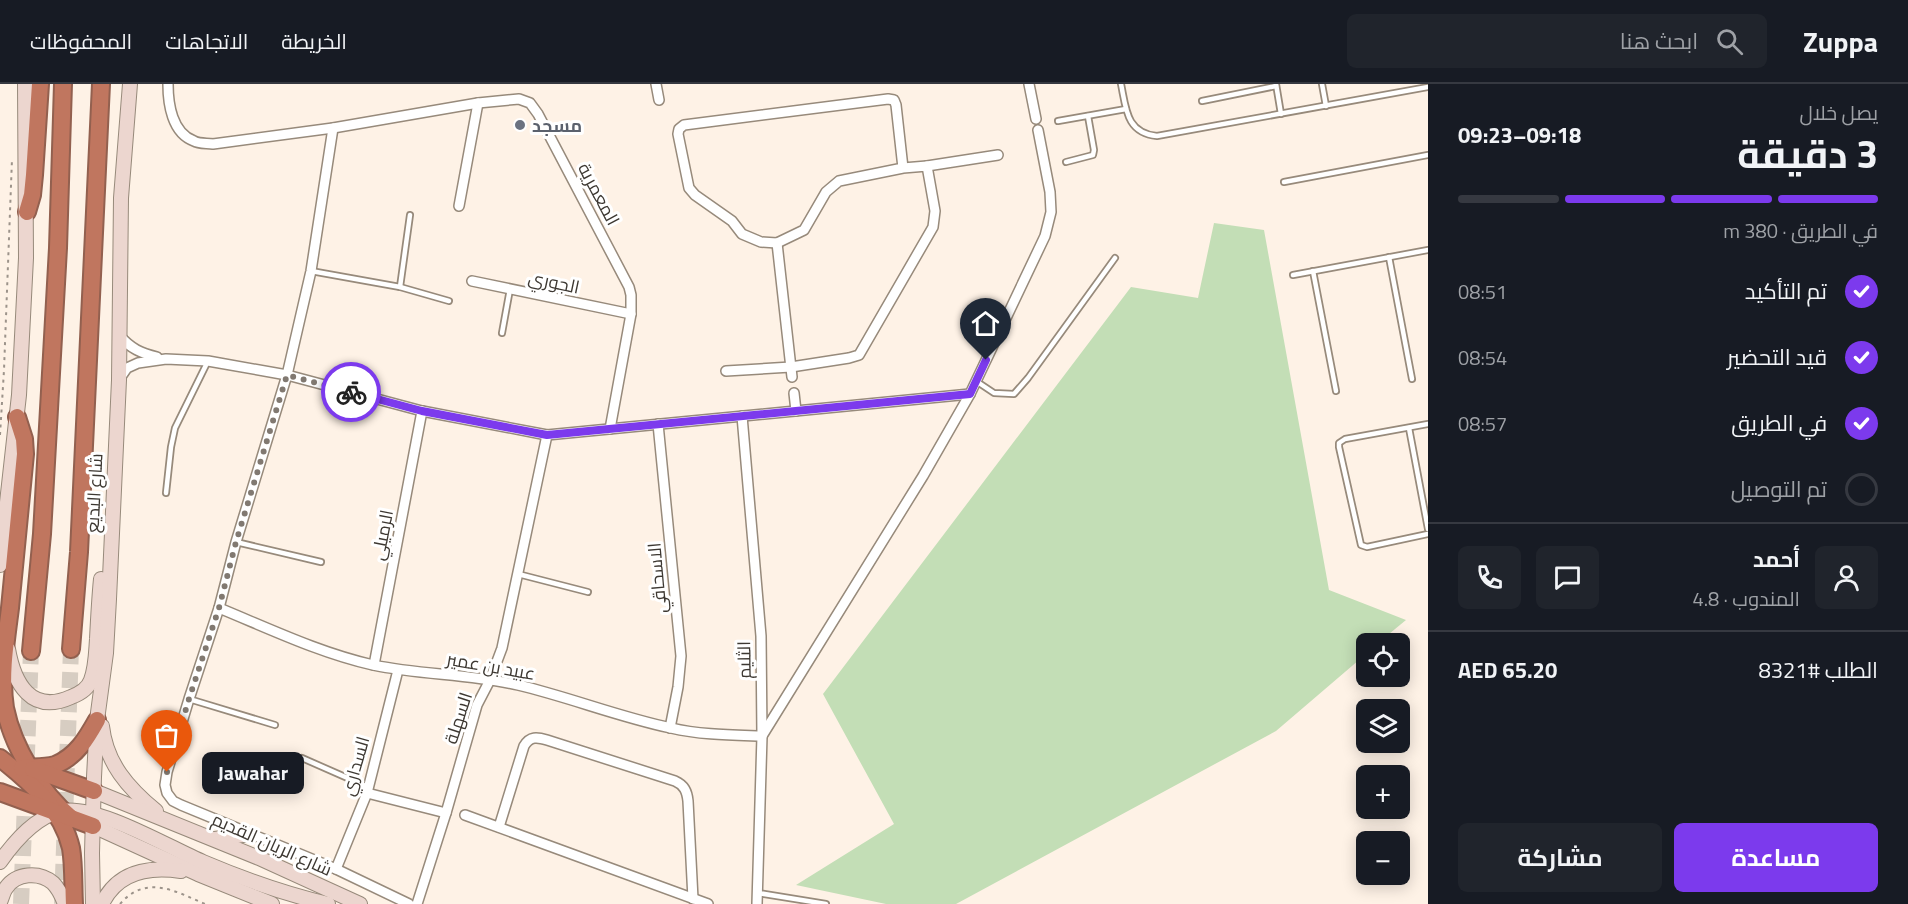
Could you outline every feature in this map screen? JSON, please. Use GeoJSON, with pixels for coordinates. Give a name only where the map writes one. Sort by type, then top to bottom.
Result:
{"type":"FeatureCollection","features":[{"type":"Feature","properties":{"kind":"highway"},"geometry":{"type":"LineString","coordinates":[[27,212],[32,195],[40,84]]}},
{"type":"Feature","properties":{"kind":"highway"},"geometry":{"type":"LineString","coordinates":[[31,651],[43,522],[58,248],[63,84]]}},
{"type":"Feature","properties":{"kind":"highway","name":"شارع البديع"},"geometry":{"type":"LineString","coordinates":[[72,650],[101,84]]}},
{"type":"Feature","properties":{"kind":"highway"},"geometry":{"type":"LineString","coordinates":[[99,132],[108,84]]}},
{"type":"Feature","properties":{"kind":"highway"},"geometry":{"type":"LineString","coordinates":[[15,769],[20,751],[5,708],[4,674],[7,568],[25,454],[24,439],[17,417]]}},
{"type":"Feature","properties":{"kind":"highway"},"geometry":{"type":"LineString","coordinates":[[15,769],[55,765],[72,755],[80,747],[97,720]]}},
{"type":"Feature","properties":{"kind":"highway","name":"شارع الريان القديم"},"geometry":{"type":"LineString","coordinates":[[0,756],[15,769],[94,792]]}},
{"type":"Feature","properties":{"kind":"highway"},"geometry":{"type":"LineString","coordinates":[[15,769],[49,795],[63,814],[70,847],[74,904]]}},
{"type":"Feature","properties":{"kind":"highway"},"geometry":{"type":"LineString","coordinates":[[0,792],[63,814],[93,820]]}},
{"type":"Feature","properties":{"kind":"main road"},"geometry":{"type":"LineString","coordinates":[[7,568],[0,556],[17,417],[26,258],[25,84]]}},
{"type":"Feature","properties":{"kind":"main road","name":"شارع البديع"},"geometry":{"type":"LineString","coordinates":[[93,904],[93,820],[97,720],[109,599],[119,380],[121,198],[130,84]]}},
{"type":"Feature","properties":{"kind":"main road"},"geometry":{"type":"LineString","coordinates":[[6,641],[13,673],[22,690],[36,699],[46,703],[60,702],[80,693],[91,683],[106,502],[114,482]]}},
{"type":"Feature","properties":{"kind":"main road"},"geometry":{"type":"LineString","coordinates":[[101,692],[106,750],[114,766],[145,802],[167,820]]}},
{"type":"Feature","properties":{"kind":"main road","name":"شارع الريان القديم"},"geometry":{"type":"LineString","coordinates":[[94,792],[167,820],[360,904]]}},
{"type":"Feature","properties":{"kind":"main road"},"geometry":{"type":"LineString","coordinates":[[0,862],[33,826],[63,814]]}},
{"type":"Feature","properties":{"kind":"main road"},"geometry":{"type":"LineString","coordinates":[[93,820],[198,874],[272,904]]}},
{"type":"Feature","properties":{"kind":"main road"},"geometry":{"type":"LineString","coordinates":[[93,820],[292,896],[328,904]]}},
{"type":"Feature","properties":{"kind":"main road"},"geometry":{"type":"LineString","coordinates":[[214,840],[249,834]]}},
{"type":"Feature","properties":{"kind":"main road"},"geometry":{"type":"LineString","coordinates":[[102,904],[108,891],[121,879],[140,872],[160,869],[198,874]]}},
{"type":"Feature","properties":{"kind":"main road"},"geometry":{"type":"LineString","coordinates":[[0,902],[12,881],[29,875],[39,876],[55,884],[65,904]]}},
{"type":"Feature","properties":{"kind":"street","name":"المعمرية"},"geometry":{"type":"LineString","coordinates":[[168,84],[174,122],[182,134],[194,142],[213,144],[333,128],[478,103],[524,100],[534,108],[629,287],[631,314],[610,429]]}},
{"type":"Feature","properties":{"kind":"street"},"geometry":{"type":"LineString","coordinates":[[656,84],[659,99]]}},
{"type":"Feature","properties":{"kind":"street"},"geometry":{"type":"LineString","coordinates":[[1029,84],[1036,118]]}},
{"type":"Feature","properties":{"kind":"street"},"geometry":{"type":"LineString","coordinates":[[903,168],[894,100],[877,100],[684,125],[679,129],[678,134],[689,188],[695,195],[732,221],[742,234],[761,242],[777,243],[804,230],[826,192],[839,181],[903,168],[998,155]]}},
{"type":"Feature","properties":{"kind":"street"},"geometry":{"type":"LineString","coordinates":[[459,206],[478,103]]}},
{"type":"Feature","properties":{"kind":"street"},"geometry":{"type":"LineString","coordinates":[[189,699],[219,608],[236,542],[287,375],[311,271],[333,128]]}},
{"type":"Feature","properties":{"kind":"street"},"geometry":{"type":"LineString","coordinates":[[762,736],[923,476],[970,394],[1045,236],[1051,212],[1050,192],[1038,130]]}},
{"type":"Feature","properties":{"kind":"street"},"geometry":{"type":"LineString","coordinates":[[726,371],[791,366],[859,355],[933,227],[935,211],[927,166]]}},
{"type":"Feature","properties":{"kind":"street"},"geometry":{"type":"LineString","coordinates":[[777,243],[792,377]]}},
{"type":"Feature","properties":{"kind":"street","name":"الجوري"},"geometry":{"type":"LineString","coordinates":[[472,281],[631,314]]}},
{"type":"Feature","properties":{"kind":"street"},"geometry":{"type":"LineString","coordinates":[[120,336],[128,346],[140,353],[166,359],[208,361],[287,375],[422,411],[547,435],[970,394]]}},
{"type":"Feature","properties":{"kind":"street"},"geometry":{"type":"LineString","coordinates":[[119,380],[128,368],[138,363],[166,359]]}},
{"type":"Feature","properties":{"kind":"street"},"geometry":{"type":"LineString","coordinates":[[794,393],[796,411]]}},
{"type":"Feature","properties":{"kind":"street","name":"الرميلي"},"geometry":{"type":"LineString","coordinates":[[374,665],[422,411]]}},
{"type":"Feature","properties":{"kind":"street","name":"الثليم"},"geometry":{"type":"LineString","coordinates":[[742,416],[761,636],[762,736],[758,904]]}},
{"type":"Feature","properties":{"kind":"street","name":"الاسحاقي"},"geometry":{"type":"LineString","coordinates":[[658,424],[681,656],[670,728]]}},
{"type":"Feature","properties":{"kind":"street","name":"السهلة"},"geometry":{"type":"LineString","coordinates":[[417,904],[477,705],[490,680],[502,648],[547,435]]}},
{"type":"Feature","properties":{"kind":"street","name":"عبيد بن عمير"},"geometry":{"type":"LineString","coordinates":[[219,608],[338,656],[374,665],[520,686],[670,728],[701,734],[762,736]]}},
{"type":"Feature","properties":{"kind":"street","name":"السداري"},"geometry":{"type":"LineString","coordinates":[[336,869],[368,790],[398,670]]}},
{"type":"Feature","properties":{"kind":"street","name":"شارع الريان القديم"},"geometry":{"type":"LineString","coordinates":[[189,699],[167,772],[165,785],[173,801],[336,869],[409,904]]}},
{"type":"Feature","properties":{"kind":"street"},"geometry":{"type":"LineString","coordinates":[[499,827],[524,746],[527,740],[532,738],[547,740],[675,781],[685,788],[688,801],[693,899]]}},
{"type":"Feature","properties":{"kind":"street"},"geometry":{"type":"LineString","coordinates":[[368,790],[446,813]]}},
{"type":"Feature","properties":{"kind":"street"},"geometry":{"type":"LineString","coordinates":[[465,815],[708,904]]}},
{"type":"Feature","properties":{"kind":"lane"},"geometry":{"type":"LineString","coordinates":[[1121,84],[1130,121],[1144,134],[1157,136],[1428,87]]}},
{"type":"Feature","properties":{"kind":"lane"},"geometry":{"type":"LineString","coordinates":[[1322,84],[1326,106]]}},
{"type":"Feature","properties":{"kind":"lane"},"geometry":{"type":"LineString","coordinates":[[1202,101],[1276,85],[1281,114]]}},
{"type":"Feature","properties":{"kind":"lane"},"geometry":{"type":"LineString","coordinates":[[1058,121],[1126,109]]}},
{"type":"Feature","properties":{"kind":"lane"},"geometry":{"type":"LineString","coordinates":[[1066,162],[1094,155],[1088,116]]}},
{"type":"Feature","properties":{"kind":"lane"},"geometry":{"type":"LineString","coordinates":[[1284,182],[1428,155]]}},
{"type":"Feature","properties":{"kind":"lane"},"geometry":{"type":"LineString","coordinates":[[400,287],[410,215]]}},
{"type":"Feature","properties":{"kind":"lane"},"geometry":{"type":"LineString","coordinates":[[1293,275],[1428,250]]}},
{"type":"Feature","properties":{"kind":"lane"},"geometry":{"type":"LineString","coordinates":[[976,381],[994,393],[1014,394],[1115,258]]}},
{"type":"Feature","properties":{"kind":"lane"},"geometry":{"type":"LineString","coordinates":[[1389,258],[1412,379]]}},
{"type":"Feature","properties":{"kind":"lane"},"geometry":{"type":"LineString","coordinates":[[311,271],[400,287],[449,301]]}},
{"type":"Feature","properties":{"kind":"lane"},"geometry":{"type":"LineString","coordinates":[[1313,271],[1336,391]]}},
{"type":"Feature","properties":{"kind":"lane"},"geometry":{"type":"LineString","coordinates":[[502,333],[510,289]]}},
{"type":"Feature","properties":{"kind":"lane"},"geometry":{"type":"LineString","coordinates":[[166,493],[175,428],[208,361]]}},
{"type":"Feature","properties":{"kind":"lane"},"geometry":{"type":"LineString","coordinates":[[1428,424],[1345,439],[1339,447],[1361,545],[1367,547],[1428,534]]}},
{"type":"Feature","properties":{"kind":"lane"},"geometry":{"type":"LineString","coordinates":[[1409,428],[1428,529]]}},
{"type":"Feature","properties":{"kind":"lane"},"geometry":{"type":"LineString","coordinates":[[236,542],[321,562]]}},
{"type":"Feature","properties":{"kind":"lane"},"geometry":{"type":"LineString","coordinates":[[518,574],[588,592]]}},
{"type":"Feature","properties":{"kind":"lane"},"geometry":{"type":"LineString","coordinates":[[189,699],[275,725]]}},
{"type":"Feature","properties":{"kind":"lane"},"geometry":{"type":"LineString","coordinates":[[302,758],[368,790]]}},
{"type":"Feature","properties":{"kind":"lane"},"geometry":{"type":"LineString","coordinates":[[758,893],[826,904]]}},
{"type":"Feature","properties":{"kind":"lane"},"geometry":{"type":"LineString","coordinates":[[789,897],[789,904]]}},
{"type":"Feature","properties":{"kind":"path"},"geometry":{"type":"LineString","coordinates":[[0,435],[12,152]]}},
{"type":"Feature","properties":{"kind":"path"},"geometry":{"type":"LineString","coordinates":[[120,904],[138,890],[155,887],[173,890],[205,904]]}},
{"type":"Feature","properties":{"kind":"green space"},"geometry":{"type":"Polygon","coordinates":[[[1214,223],[1264,230],[1329,590],[1406,620],[1390,633],[1356,633],[1356,663],[1276,731],[956,904],[886,904],[796,885],[894,824],[823,694],[1131,287],[1198,298],[1214,223]]]}},
{"type":"Feature","properties":{"kind":"tunnel"},"geometry":{"type":"LineString","coordinates":[[62,904],[71,649]]}},
{"type":"Feature","properties":{"kind":"tunnel"},"geometry":{"type":"LineString","coordinates":[[21,904],[31,651]]}},
{"type":"Feature","properties":{"kind":"way so far"},"geometry":{"type":"LineString","coordinates":[[167,772],[219,608],[236,542],[287,375],[351,392]]}},
{"type":"Feature","properties":{"kind":"place","name":"مسجد"},"geometry":{"type":"Point","coordinates":[520,125]}},
{"type":"Feature","properties":{"kind":"place","name":"Jawahar"},"geometry":{"type":"Point","coordinates":[167,772]}},
{"type":"Feature","properties":{"kind":"route"},"geometry":{"type":"LineString","coordinates":[[351,392],[422,411],[547,435],[970,394],[986,360]]}}]}
